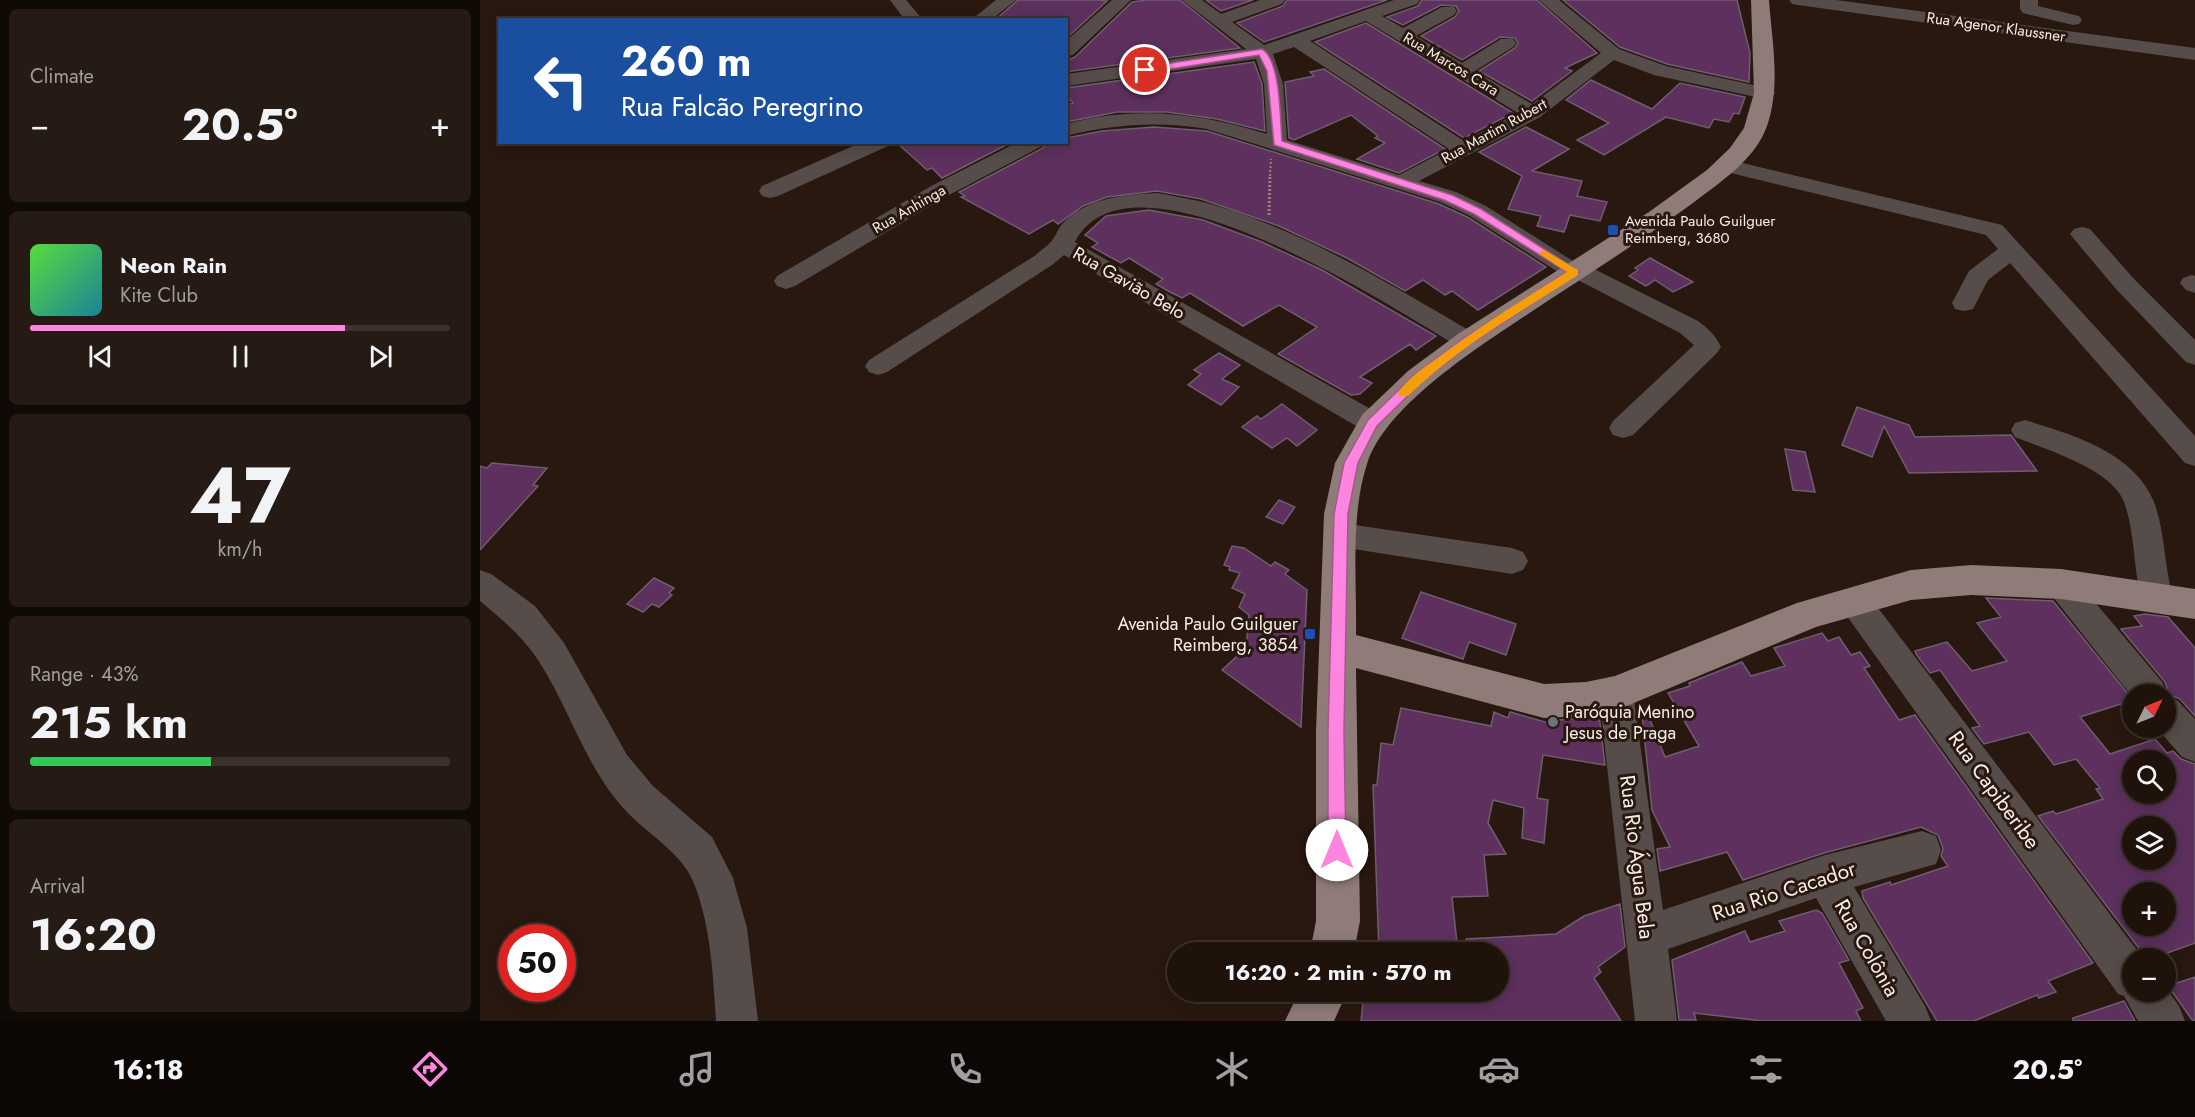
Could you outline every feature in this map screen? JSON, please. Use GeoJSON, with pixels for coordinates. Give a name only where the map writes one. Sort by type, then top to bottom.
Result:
{"type":"FeatureCollection","features":[{"type":"Feature","properties":{"kind":"main road"},"geometry":{"type":"LineString","coordinates":[[1334,942],[1338,921],[1336,731],[1340,647],[1341,514],[1351,463],[1372,423],[1418,378],[1468,341],[1656,218],[1739,153],[1755,128],[1765,93],[1760,0]]}},
{"type":"Feature","properties":{"kind":"main road"},"geometry":{"type":"LineString","coordinates":[[1340,647],[1544,700],[1586,699],[1616,693],[1810,614],[1911,585],[1971,580],[2061,584],[2195,604]]}},
{"type":"Feature","properties":{"kind":"main road"},"geometry":{"type":"LineString","coordinates":[[1309,1021],[1319,1002]]}},
{"type":"Feature","properties":{"kind":"street"},"geometry":{"type":"LineString","coordinates":[[982,18],[1007,0]]}},
{"type":"Feature","properties":{"kind":"street"},"geometry":{"type":"LineString","coordinates":[[1068,49],[1122,0]]}},
{"type":"Feature","properties":{"kind":"street"},"geometry":{"type":"LineString","coordinates":[[1191,0],[1262,52],[1271,71],[1274,147]]}},
{"type":"Feature","properties":{"kind":"street"},"geometry":{"type":"LineString","coordinates":[[1220,20],[1276,0]]}},
{"type":"Feature","properties":{"kind":"street"},"geometry":{"type":"LineString","coordinates":[[1068,80],[1262,52],[1411,0]]}},
{"type":"Feature","properties":{"kind":"street"},"geometry":{"type":"LineString","coordinates":[[1548,0],[1612,53],[1661,71],[1765,93]]}},
{"type":"Feature","properties":{"kind":"street","name":"Rua Agenor Klaussner"},"geometry":{"type":"LineString","coordinates":[[1798,0],[2146,41],[2195,54]]}},
{"type":"Feature","properties":{"kind":"street"},"geometry":{"type":"LineString","coordinates":[[2029,0],[2029,9],[2036,12],[2146,41],[2195,42]]}},
{"type":"Feature","properties":{"kind":"street"},"geometry":{"type":"LineString","coordinates":[[898,1],[913,18]]}},
{"type":"Feature","properties":{"kind":"street"},"geometry":{"type":"LineString","coordinates":[[1403,36],[1448,11]]}},
{"type":"Feature","properties":{"kind":"street","name":"Rua Marcos Cara"},"geometry":{"type":"LineString","coordinates":[[1368,15],[1533,113]]}},
{"type":"Feature","properties":{"kind":"street"},"geometry":{"type":"LineString","coordinates":[[1296,40],[1463,149]]}},
{"type":"Feature","properties":{"kind":"street"},"geometry":{"type":"LineString","coordinates":[[1461,71],[1507,43]]}},
{"type":"Feature","properties":{"kind":"street","name":"Rua Martim Rubert"},"geometry":{"type":"LineString","coordinates":[[1401,182],[1533,113],[1612,53]]}},
{"type":"Feature","properties":{"kind":"street"},"geometry":{"type":"LineString","coordinates":[[1068,108],[1088,123]]}},
{"type":"Feature","properties":{"kind":"street"},"geometry":{"type":"LineString","coordinates":[[1068,129],[1088,123],[1127,118],[1169,117],[1195,120],[1274,147],[1448,197],[1478,211],[1576,271],[1689,327],[1703,337],[1708,347],[1623,428]]}},
{"type":"Feature","properties":{"kind":"street"},"geometry":{"type":"LineString","coordinates":[[770,191],[874,144]]}},
{"type":"Feature","properties":{"kind":"street","name":"Rua Anhinga"},"geometry":{"type":"LineString","coordinates":[[786,281],[941,190],[1031,144]]}},
{"type":"Feature","properties":{"kind":"street"},"geometry":{"type":"LineString","coordinates":[[1726,165],[1994,230],[2195,455]]}},
{"type":"Feature","properties":{"kind":"street","name":"Rua Gavião Belo"},"geometry":{"type":"LineString","coordinates":[[1372,423],[1062,244],[1072,227],[1120,202],[1149,199],[1192,206],[1268,233],[1359,279],[1468,341]]}},
{"type":"Feature","properties":{"kind":"street"},"geometry":{"type":"LineString","coordinates":[[2082,234],[2125,284],[2195,356]]}},
{"type":"Feature","properties":{"kind":"street"},"geometry":{"type":"LineString","coordinates":[[878,366],[1023,274],[1062,244]]}},
{"type":"Feature","properties":{"kind":"street"},"geometry":{"type":"LineString","coordinates":[[1964,303],[1978,276],[2012,250]]}},
{"type":"Feature","properties":{"kind":"street"},"geometry":{"type":"LineString","coordinates":[[2025,430],[2112,468],[2129,482],[2139,500],[2150,575],[2157,597]]}},
{"type":"Feature","properties":{"kind":"street"},"geometry":{"type":"LineString","coordinates":[[1341,535],[1512,561]]}},
{"type":"Feature","properties":{"kind":"street"},"geometry":{"type":"LineString","coordinates":[[480,583],[523,616],[552,653],[614,767],[640,799],[698,851],[714,878],[727,928],[737,1021]]}},
{"type":"Feature","properties":{"kind":"street"},"geometry":{"type":"LineString","coordinates":[[2061,584],[2143,684]]}},
{"type":"Feature","properties":{"kind":"street","name":"Rua Capiberibe"},"geometry":{"type":"LineString","coordinates":[[1855,602],[2122,964]]}},
{"type":"Feature","properties":{"kind":"street","name":"Rua Rio Água Bela"},"geometry":{"type":"LineString","coordinates":[[1616,693],[1656,1021]]}},
{"type":"Feature","properties":{"kind":"street"},"geometry":{"type":"LineString","coordinates":[[2176,724],[2195,746]]}},
{"type":"Feature","properties":{"kind":"street","name":"Rua Rio Cacador"},"geometry":{"type":"LineString","coordinates":[[1647,936],[1825,875],[1922,850]]}},
{"type":"Feature","properties":{"kind":"street","name":"Rua Colônia"},"geometry":{"type":"LineString","coordinates":[[1825,875],[1910,1021]]}},
{"type":"Feature","properties":{"kind":"street"},"geometry":{"type":"LineString","coordinates":[[2150,1002],[2164,1021]]}},
{"type":"Feature","properties":{"kind":"path"},"geometry":{"type":"LineString","coordinates":[[1269,224],[1274,147]]}},
{"type":"Feature","properties":{"kind":"building"},"geometry":{"type":"Polygon","coordinates":[[[1018,0],[1107,1],[1070,35],[1068,34],[1068,18],[997,18],[1018,0]]]}},
{"type":"Feature","properties":{"kind":"building"},"geometry":{"type":"Polygon","coordinates":[[[1180,0],[1240,48],[1068,72],[1068,60],[1075,57],[1132,2],[1180,0]]]}},
{"type":"Feature","properties":{"kind":"building"},"geometry":{"type":"Polygon","coordinates":[[[1206,0],[1253,0],[1221,11],[1206,0]]]}},
{"type":"Feature","properties":{"kind":"building"},"geometry":{"type":"Polygon","coordinates":[[[1287,0],[1387,0],[1264,42],[1237,23],[1283,6],[1287,0]]]}},
{"type":"Feature","properties":{"kind":"building"},"geometry":{"type":"Polygon","coordinates":[[[1422,0],[1537,0],[1597,53],[1565,68],[1572,71],[1532,101],[1479,71],[1515,48],[1518,43],[1515,38],[1500,37],[1462,60],[1421,36],[1455,17],[1459,11],[1456,6],[1441,5],[1403,25],[1387,17],[1418,6],[1422,0]]]}},
{"type":"Feature","properties":{"kind":"building"},"geometry":{"type":"Polygon","coordinates":[[[1563,0],[1737,0],[1750,53],[1749,82],[1667,64],[1620,47],[1563,0]]]}},
{"type":"Feature","properties":{"kind":"building"},"geometry":{"type":"Polygon","coordinates":[[[1366,23],[1513,113],[1464,138],[1315,42],[1366,23]]]}},
{"type":"Feature","properties":{"kind":"building"},"geometry":{"type":"Polygon","coordinates":[[[1254,62],[1262,84],[1265,131],[1217,119],[1167,112],[1117,112],[1068,122],[1068,104],[1073,103],[1068,97],[1068,88],[1254,62]]]}},
{"type":"Feature","properties":{"kind":"building"},"geometry":{"type":"Polygon","coordinates":[[[1324,69],[1445,149],[1399,173],[1357,159],[1385,143],[1375,138],[1378,136],[1351,115],[1294,140],[1289,138],[1285,82],[1314,76],[1310,72],[1324,69]]]}},
{"type":"Feature","properties":{"kind":"building"},"geometry":{"type":"Polygon","coordinates":[[[1591,80],[1652,109],[1680,83],[1745,97],[1739,114],[1734,113],[1729,122],[1714,119],[1709,128],[1666,117],[1604,155],[1577,140],[1609,123],[1566,100],[1591,80]]]}},
{"type":"Feature","properties":{"kind":"building"},"geometry":{"type":"Polygon","coordinates":[[[1154,127],[1207,131],[1439,204],[1469,218],[1546,267],[1478,310],[1452,291],[1445,295],[1423,280],[1405,291],[1347,258],[1279,226],[1201,199],[1157,191],[1107,197],[1083,206],[1058,224],[1053,220],[1029,234],[961,197],[965,196],[959,192],[1043,148],[1046,144],[1068,144],[1068,138],[1102,131],[1154,127]]]}},
{"type":"Feature","properties":{"kind":"building"},"geometry":{"type":"Polygon","coordinates":[[[1526,127],[1569,149],[1532,171],[1582,181],[1577,196],[1607,202],[1600,221],[1570,215],[1564,232],[1537,226],[1541,216],[1508,209],[1522,176],[1479,152],[1526,127]]]}},
{"type":"Feature","properties":{"kind":"building"},"geometry":{"type":"Polygon","coordinates":[[[898,144],[1008,144],[942,178],[932,168],[927,170],[898,144]]]}},
{"type":"Feature","properties":{"kind":"building"},"geometry":{"type":"Polygon","coordinates":[[[1149,210],[1203,220],[1262,242],[1322,270],[1436,336],[1416,350],[1410,344],[1360,377],[1372,383],[1360,394],[1351,395],[1278,354],[1317,327],[1279,305],[1243,326],[1190,293],[1182,298],[1156,284],[1163,279],[1129,258],[1121,263],[1092,247],[1098,243],[1085,235],[1106,216],[1149,210]]]}},
{"type":"Feature","properties":{"kind":"building"},"geometry":{"type":"Polygon","coordinates":[[[1650,258],[1693,282],[1673,292],[1655,280],[1646,286],[1629,276],[1638,270],[1635,268],[1650,258]]]}},
{"type":"Feature","properties":{"kind":"building"},"geometry":{"type":"Polygon","coordinates":[[[1219,353],[1240,365],[1222,379],[1239,387],[1221,405],[1188,385],[1201,374],[1194,370],[1219,353]]]}},
{"type":"Feature","properties":{"kind":"building"},"geometry":{"type":"Polygon","coordinates":[[[1282,404],[1317,430],[1297,446],[1287,438],[1272,448],[1242,427],[1257,416],[1261,419],[1282,404]]]}},
{"type":"Feature","properties":{"kind":"building"},"geometry":{"type":"Polygon","coordinates":[[[1857,407],[1909,425],[1915,437],[2011,435],[2037,471],[1909,473],[1884,426],[1872,457],[1842,445],[1857,407]]]}},
{"type":"Feature","properties":{"kind":"building"},"geometry":{"type":"Polygon","coordinates":[[[1785,449],[1805,452],[1815,492],[1793,490],[1785,449]]]}},
{"type":"Feature","properties":{"kind":"building"},"geometry":{"type":"Polygon","coordinates":[[[492,463],[547,468],[533,485],[538,486],[480,550],[480,466],[487,468],[492,463]]]}},
{"type":"Feature","properties":{"kind":"building"},"geometry":{"type":"Polygon","coordinates":[[[1279,500],[1295,507],[1283,524],[1266,517],[1279,500]]]}},
{"type":"Feature","properties":{"kind":"building"},"geometry":{"type":"Polygon","coordinates":[[[1232,546],[1244,548],[1271,566],[1275,562],[1289,570],[1285,574],[1307,590],[1301,727],[1222,670],[1246,648],[1249,615],[1239,607],[1245,594],[1232,588],[1240,573],[1229,570],[1230,567],[1224,565],[1232,546]]]}},
{"type":"Feature","properties":{"kind":"building"},"geometry":{"type":"Polygon","coordinates":[[[654,578],[674,588],[669,593],[672,595],[659,607],[652,604],[643,612],[627,604],[654,578]]]}},
{"type":"Feature","properties":{"kind":"building"},"geometry":{"type":"Polygon","coordinates":[[[1421,592],[1516,624],[1506,655],[1469,642],[1463,659],[1402,638],[1421,592]]]}},
{"type":"Feature","properties":{"kind":"building"},"geometry":{"type":"Polygon","coordinates":[[[1986,598],[2053,601],[2122,686],[2122,704],[2080,717],[2110,754],[2122,750],[2122,804],[2176,804],[2176,754],[2181,759],[2195,764],[2195,943],[2176,950],[2176,948],[2139,948],[2130,936],[2176,936],[2176,882],[2122,882],[2122,926],[2038,816],[2053,811],[2056,814],[2103,799],[2096,789],[2100,788],[2076,759],[2054,765],[2029,732],[1984,744],[1972,728],[1980,726],[1940,670],[1930,673],[1916,654],[1915,651],[1947,642],[1972,671],[2007,661],[1977,623],[2001,617],[1986,598]]]}},
{"type":"Feature","properties":{"kind":"building"},"geometry":{"type":"Polygon","coordinates":[[[2145,614],[2168,617],[2195,648],[2195,716],[2176,697],[2176,684],[2166,684],[2121,629],[2142,626],[2134,616],[2145,614]]]}},
{"type":"Feature","properties":{"kind":"building"},"geometry":{"type":"Polygon","coordinates":[[[1822,633],[1828,641],[1839,637],[1851,655],[1860,652],[1870,666],[1864,668],[1899,720],[1915,715],[2093,963],[2048,981],[2056,992],[2039,998],[2037,995],[1974,1021],[1937,1021],[1863,898],[1862,891],[1890,882],[1891,885],[1948,866],[1941,856],[1943,849],[1938,835],[1921,827],[1824,853],[1743,880],[1727,852],[1660,871],[1657,849],[1670,847],[1652,810],[1642,714],[1647,712],[1665,757],[1699,746],[1668,693],[1690,686],[1689,683],[1742,662],[1751,676],[1785,666],[1774,648],[1822,633]]]}},
{"type":"Feature","properties":{"kind":"building"},"geometry":{"type":"Polygon","coordinates":[[[1401,708],[1491,726],[1494,712],[1508,718],[1510,712],[1552,724],[1557,720],[1599,715],[1605,765],[1543,755],[1537,798],[1548,800],[1544,843],[1522,838],[1524,808],[1493,800],[1488,823],[1506,854],[1484,855],[1488,896],[1452,897],[1457,942],[1379,942],[1373,785],[1377,785],[1381,743],[1393,745],[1401,708]]]}},
{"type":"Feature","properties":{"kind":"building"},"geometry":{"type":"Polygon","coordinates":[[[2155,739],[2164,750],[2122,750],[2155,739]]]}},
{"type":"Feature","properties":{"kind":"building"},"geometry":{"type":"Polygon","coordinates":[[[1620,904],[1625,947],[1598,967],[1601,972],[1594,978],[1621,1021],[1361,1021],[1363,1002],[1509,1002],[1509,942],[1466,942],[1466,939],[1556,934],[1584,916],[1620,904]]]}},
{"type":"Feature","properties":{"kind":"building"},"geometry":{"type":"Polygon","coordinates":[[[1816,910],[1822,913],[1849,960],[1839,963],[1863,1008],[1856,1011],[1861,1021],[1763,1021],[1694,1013],[1696,1020],[1679,1020],[1672,960],[1745,931],[1750,942],[1785,931],[1779,921],[1816,910]]]}},
{"type":"Feature","properties":{"kind":"building"},"geometry":{"type":"Polygon","coordinates":[[[2195,977],[2195,1021],[2176,997],[2176,983],[2195,977]]]}},
{"type":"Feature","properties":{"kind":"building"},"geometry":{"type":"Polygon","coordinates":[[[2122,1002],[2125,1002],[2135,1021],[2073,1021],[2073,1018],[2122,1002]]]}},
{"type":"Feature","properties":{"kind":"slow traffic"},"geometry":{"type":"LineString","coordinates":[[1404,393],[1418,378],[1468,341],[1574,272],[1544,253]]}},
{"type":"Feature","properties":{"kind":"place","name":"Avenida Paulo Guilguer Reimberg, 3680"},"geometry":{"type":"Point","coordinates":[1613,230]}},
{"type":"Feature","properties":{"kind":"place","name":"Avenida Paulo Guilguer Reimberg, 3854"},"geometry":{"type":"Point","coordinates":[1310,634]}},
{"type":"Feature","properties":{"kind":"place","name":"Paróquia Menino Jesus de Praga"},"geometry":{"type":"Point","coordinates":[1553,722]}},
{"type":"Feature","properties":{"kind":"route"},"geometry":{"type":"LineString","coordinates":[[1145,70],[1262,52],[1271,71],[1277,143],[1448,197],[1478,211],[1574,272],[1468,341],[1418,378],[1372,423],[1351,463],[1341,514],[1340,647],[1336,731],[1337,850]]}}]}
